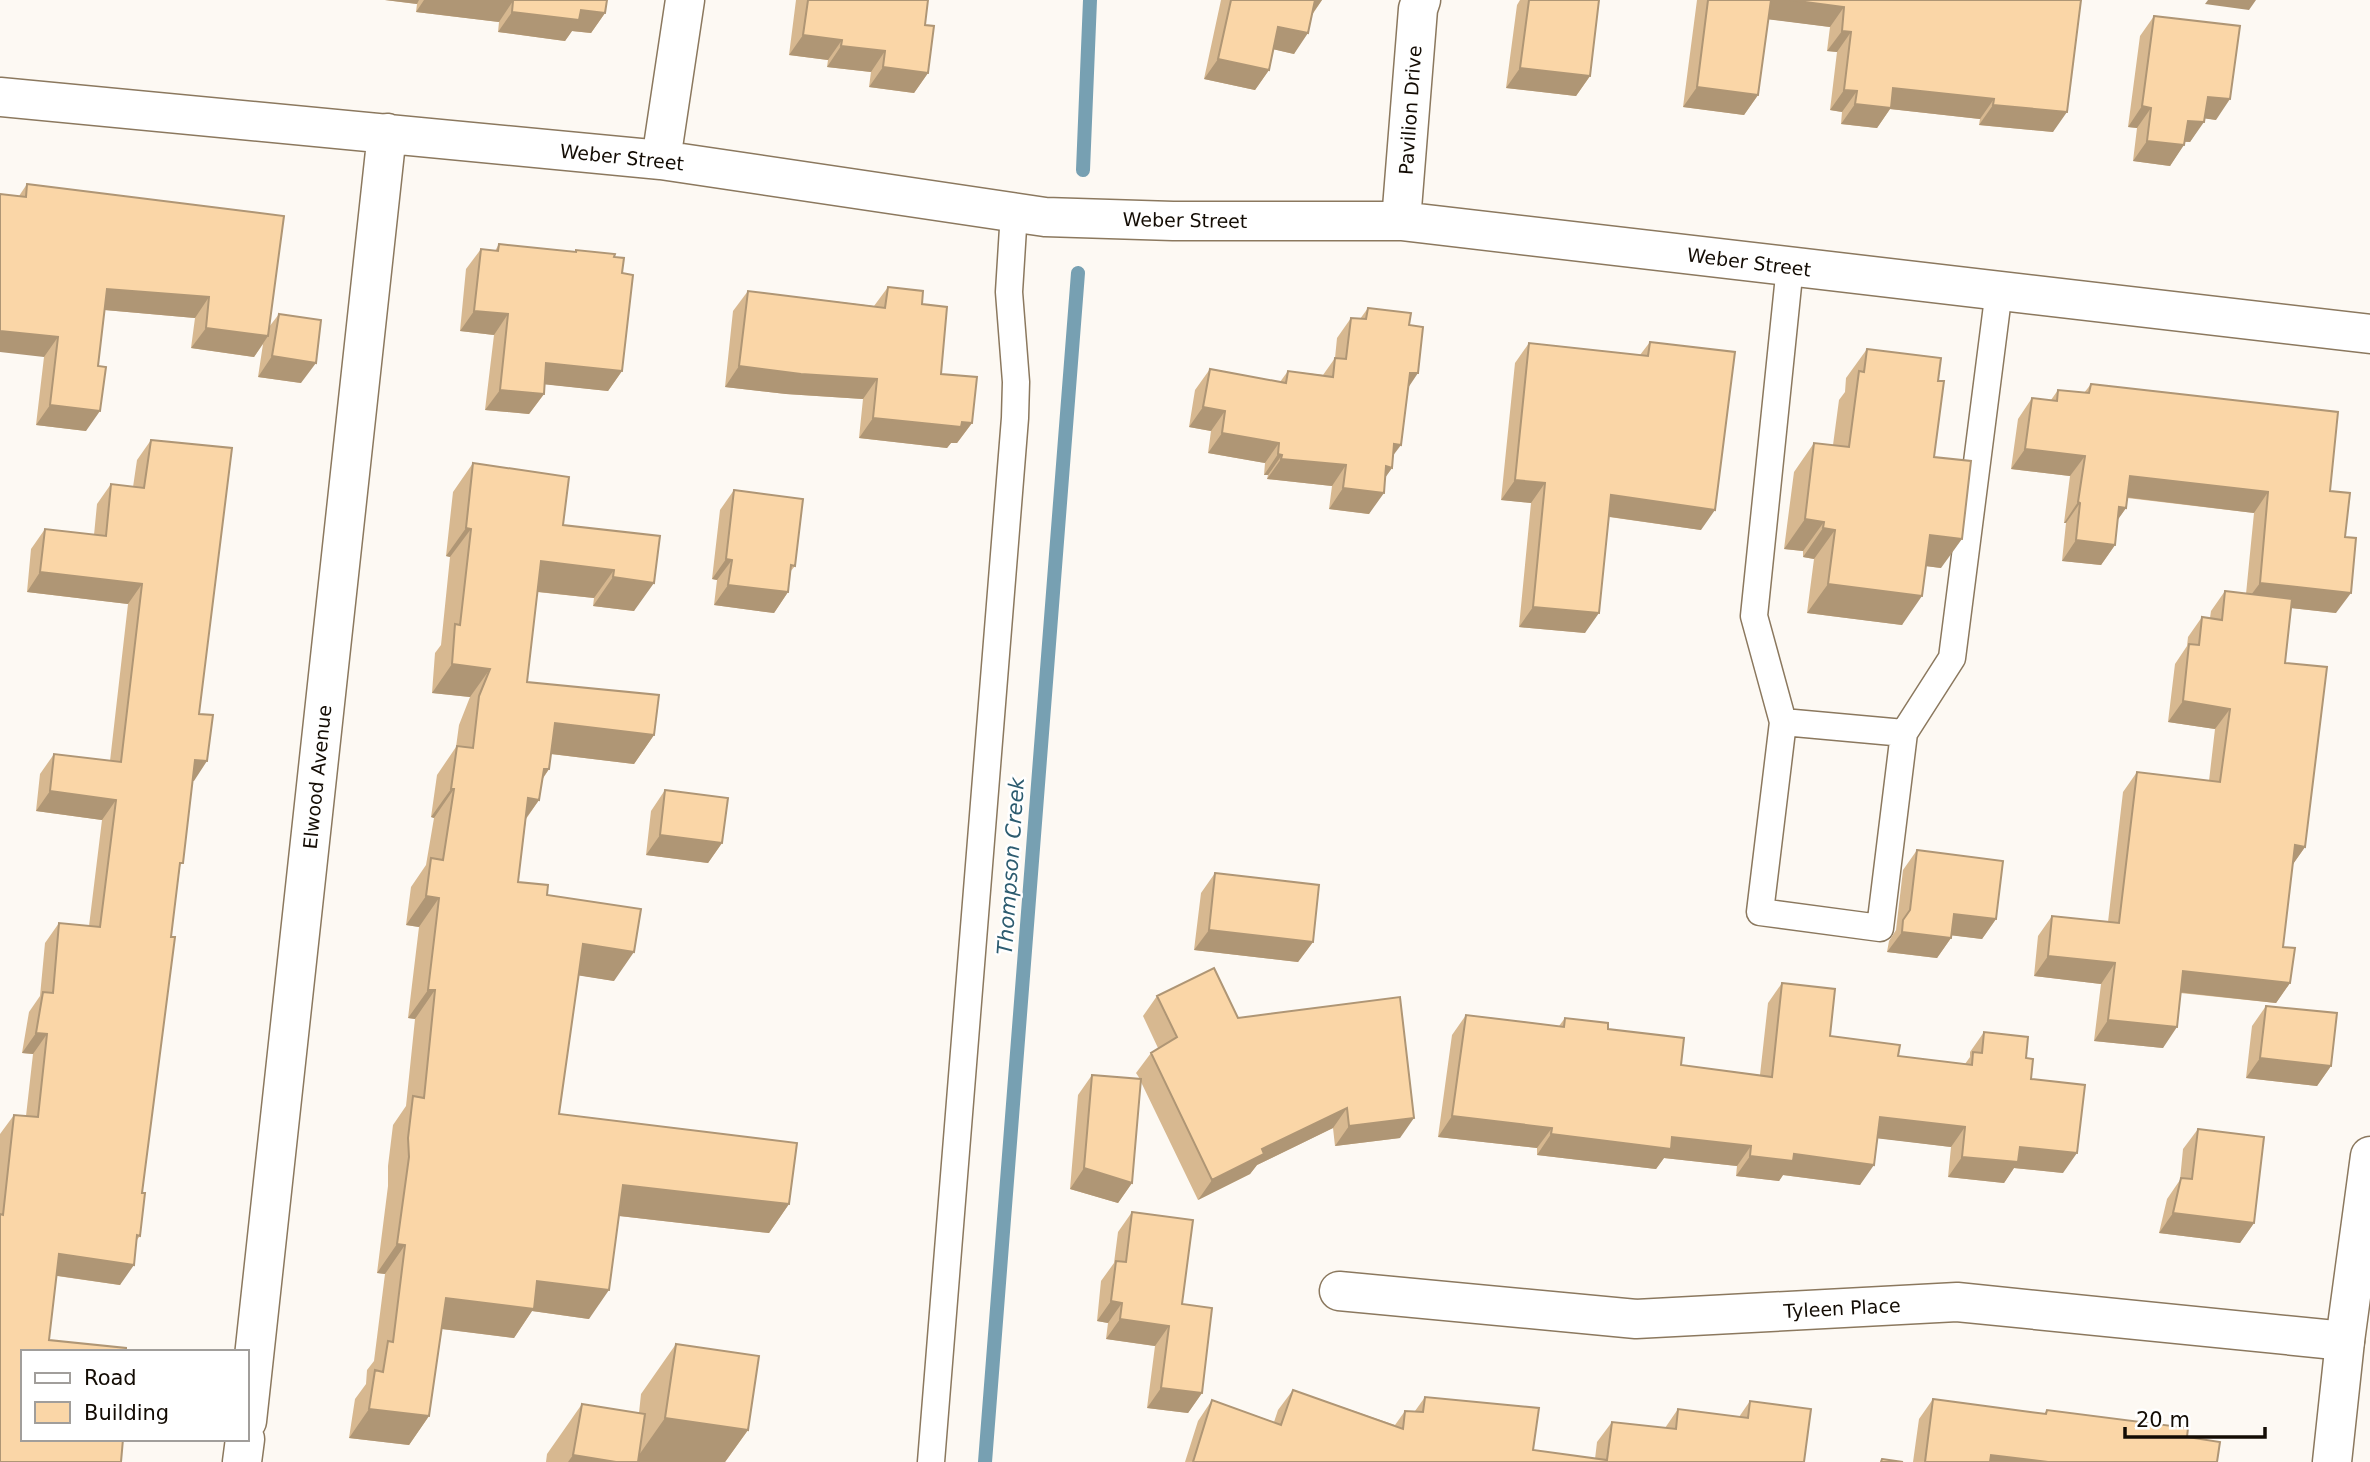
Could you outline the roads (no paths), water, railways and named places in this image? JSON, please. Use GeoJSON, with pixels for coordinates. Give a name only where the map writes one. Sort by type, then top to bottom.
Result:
{"type":"FeatureCollection","features":[{"type":"Feature","properties":{"kind":"street"},"geometry":{"type":"LineString","coordinates":[[661,160],[685,0]]}},
{"type":"Feature","properties":{"kind":"street","name":"Pavilion Drive"},"geometry":{"type":"LineString","coordinates":[[1401,221],[1418,9],[1421,0]]}},
{"type":"Feature","properties":{"kind":"street","name":"Weber Street"},"geometry":{"type":"LineString","coordinates":[[0,97],[661,160],[1045,217],[1173,221],[1401,221],[2370,334]]}},
{"type":"Feature","properties":{"kind":"street","name":"Elwood Avenue"},"geometry":{"type":"LineString","coordinates":[[248,1412],[387,133]]}},
{"type":"Feature","properties":{"kind":"street"},"geometry":{"type":"LineString","coordinates":[[2332,1462],[2345,1340],[2370,1156]]}},
{"type":"Feature","properties":{"kind":"street","name":"Tyleen Place"},"geometry":{"type":"LineString","coordinates":[[1339,1291],[1636,1319],[1957,1302],[2345,1340]]}},
{"type":"Feature","properties":{"kind":"street"},"geometry":{"type":"LineString","coordinates":[[242,1462],[245,1441]]}},
{"type":"Feature","properties":{"kind":"lane"},"geometry":{"type":"LineString","coordinates":[[931,1462],[1014,418],[1016,382],[1009,292],[1014,212]]}},
{"type":"Feature","properties":{"kind":"lane"},"geometry":{"type":"LineString","coordinates":[[1790,267],[1754,617],[1783,722],[1760,912],[1880,928],[1904,733],[1952,658],[1999,290]]}},
{"type":"Feature","properties":{"kind":"lane"},"geometry":{"type":"LineString","coordinates":[[1783,722],[1904,733]]}},
{"type":"Feature","properties":{"kind":"waterway","name":"Thompson Creek"},"geometry":{"type":"LineString","coordinates":[[1083,170],[1090,0]]}},
{"type":"Feature","properties":{"kind":"waterway","name":"Thompson Creek"},"geometry":{"type":"LineString","coordinates":[[985,1462],[1078,273]]}}]}
